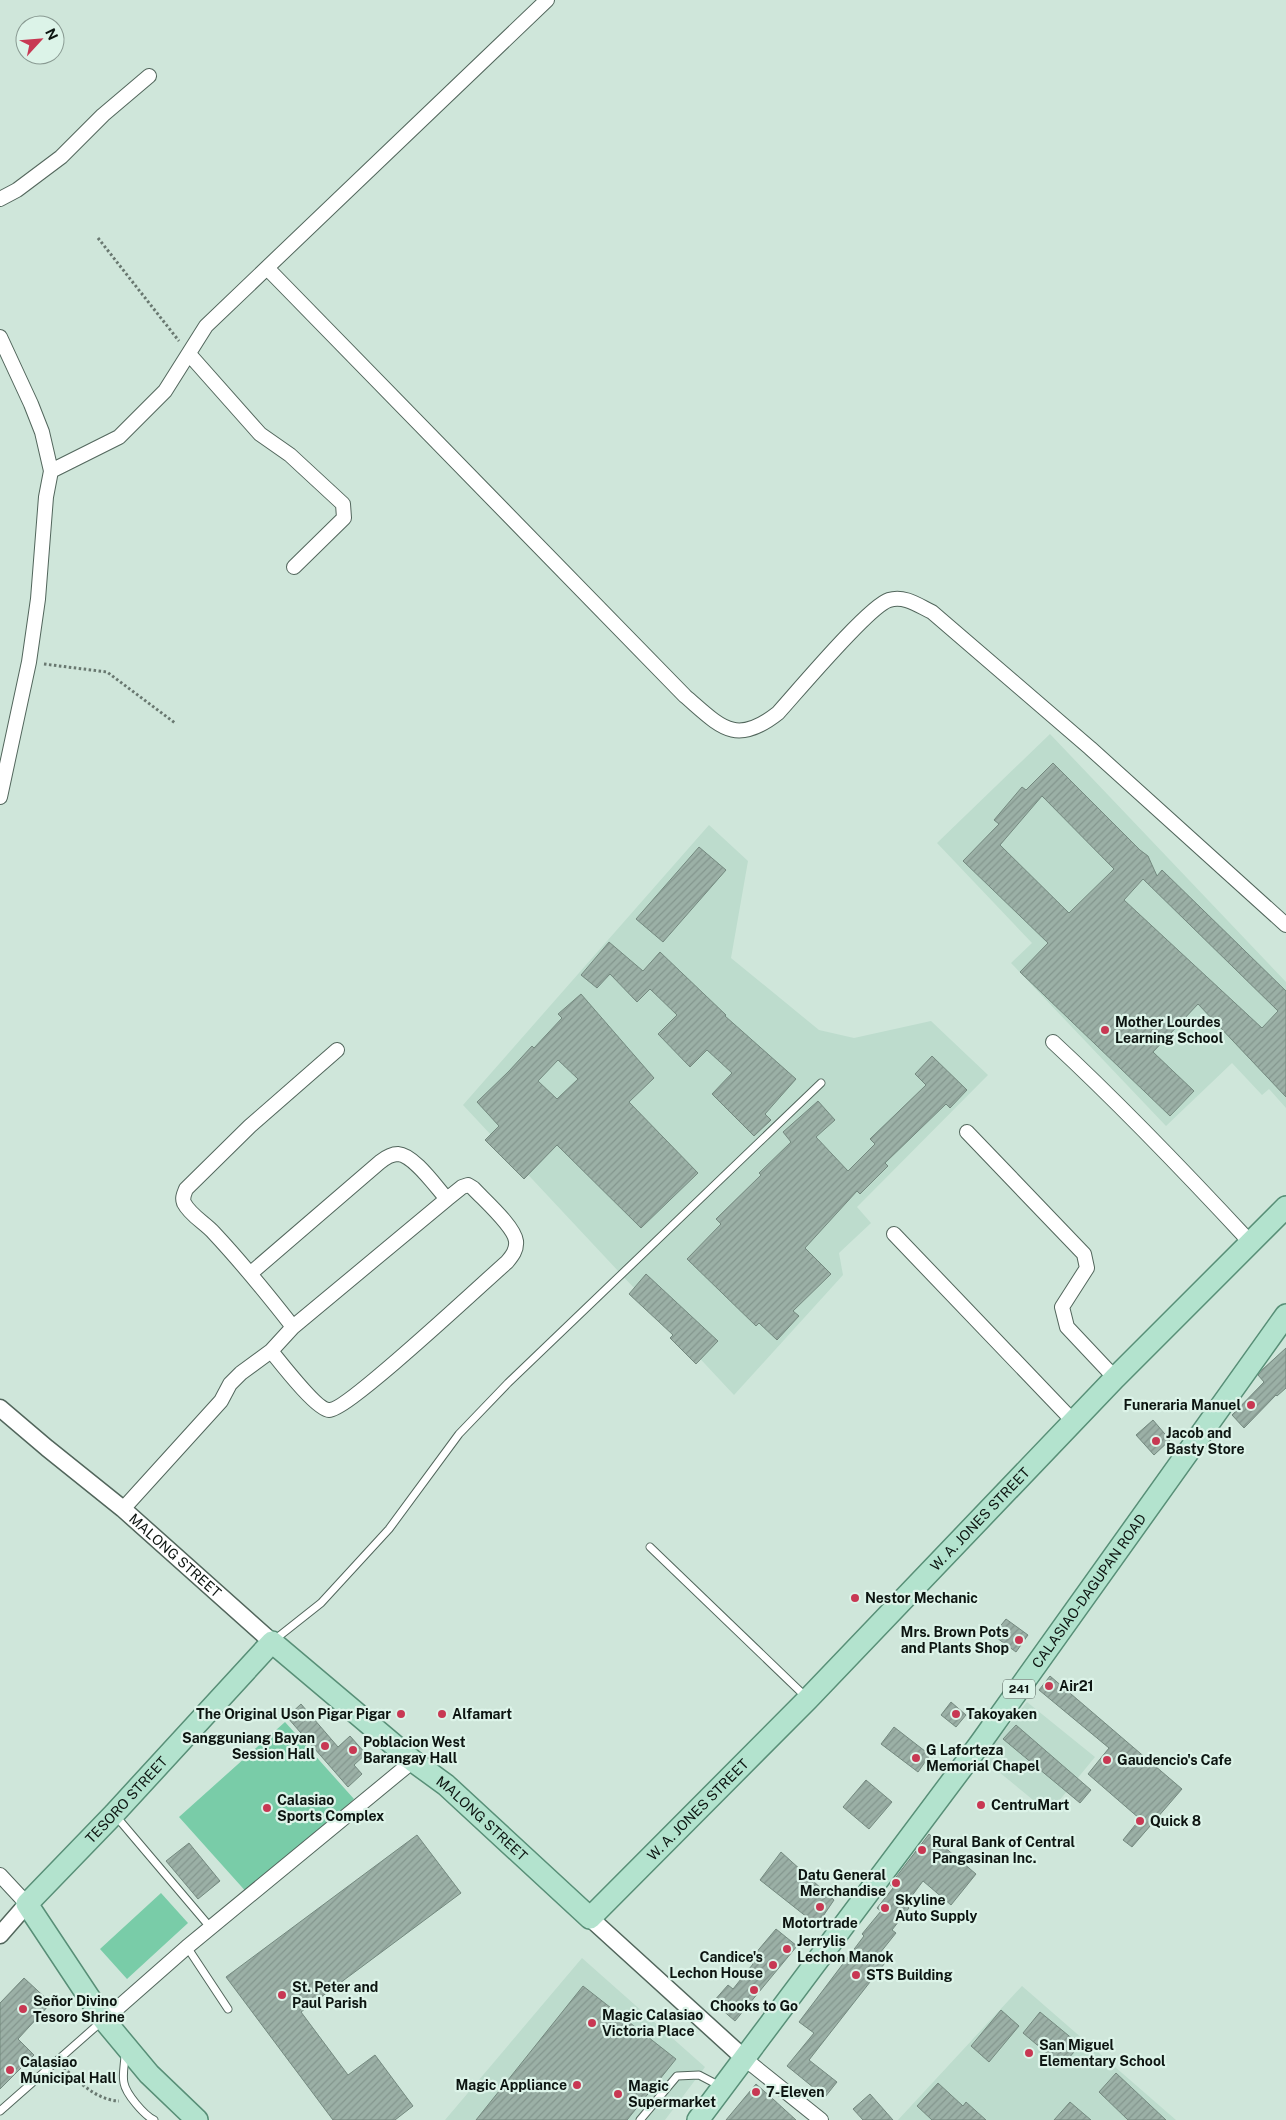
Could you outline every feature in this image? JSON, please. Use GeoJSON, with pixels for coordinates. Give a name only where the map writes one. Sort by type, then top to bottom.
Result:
{"type":"FeatureCollection","features":[{"type":"Feature","properties":{"kind":"main road","name":"W. A. JONES STREET"},"geometry":{"type":"LineString","coordinates":[[590,1918],[808,1699],[1115,1378],[1286,1207]]}},
{"type":"Feature","properties":{"kind":"main road","name":"CALASIAO-DAGUPAN ROAD"},"geometry":{"type":"LineString","coordinates":[[745,2059],[980,1745],[1285,1318]]}},
{"type":"Feature","properties":{"kind":"main road","name":"MALONG STREET"},"geometry":{"type":"LineString","coordinates":[[272,1642],[413,1761],[446,1785],[590,1918]]}},
{"type":"Feature","properties":{"kind":"main road","name":"TESORO STREET"},"geometry":{"type":"LineString","coordinates":[[27,1904],[114,1814],[272,1642]]}},
{"type":"Feature","properties":{"kind":"main road"},"geometry":{"type":"LineString","coordinates":[[27,1904],[104,2020],[149,2074],[197,2120]]}},
{"type":"Feature","properties":{"kind":"main road","name":"241"},"geometry":{"type":"LineString","coordinates":[[698,2120],[745,2059]]}},
{"type":"Feature","properties":{"kind":"street"},"geometry":{"type":"LineString","coordinates":[[51,472],[119,437],[165,391],[206,326],[268,269],[439,102],[547,0]]}},
{"type":"Feature","properties":{"kind":"street"},"geometry":{"type":"LineString","coordinates":[[0,199],[17,190],[61,156],[103,115],[149,76]]}},
{"type":"Feature","properties":{"kind":"street"},"geometry":{"type":"LineString","coordinates":[[268,269],[685,696],[718,724],[733,730],[744,731],[765,723],[778,713],[869,614],[888,600],[904,599],[932,612],[1090,748],[1286,925]]}},
{"type":"Feature","properties":{"kind":"street"},"geometry":{"type":"LineString","coordinates":[[0,337],[42,432],[51,472],[46,497],[38,599],[29,662],[0,797]]}},
{"type":"Feature","properties":{"kind":"street"},"geometry":{"type":"LineString","coordinates":[[189,354],[260,434],[290,455],[343,504],[344,518],[294,567]]}},
{"type":"Feature","properties":{"kind":"street"},"geometry":{"type":"LineString","coordinates":[[1053,1042],[1108,1093],[1174,1160],[1250,1242]]}},
{"type":"Feature","properties":{"kind":"street"},"geometry":{"type":"LineString","coordinates":[[293,1327],[251,1273],[213,1231],[187,1208],[183,1201],[183,1196],[186,1189],[250,1126],[337,1050]]}},
{"type":"Feature","properties":{"kind":"street"},"geometry":{"type":"LineString","coordinates":[[967,1132],[1084,1254],[1087,1268],[1064,1303],[1062,1308],[1063,1317],[1071,1333],[1115,1378]]}},
{"type":"Feature","properties":{"kind":"street"},"geometry":{"type":"LineString","coordinates":[[251,1273],[380,1162],[390,1156],[397,1154],[413,1161],[447,1200]]}},
{"type":"Feature","properties":{"kind":"street"},"geometry":{"type":"LineString","coordinates":[[123,1509],[221,1401],[230,1384],[241,1373],[271,1351],[293,1327],[462,1187],[468,1185],[473,1188],[513,1232],[516,1242],[514,1253],[507,1262],[373,1382],[341,1406],[330,1411],[324,1409],[300,1385],[271,1351]]}},
{"type":"Feature","properties":{"kind":"street"},"geometry":{"type":"LineString","coordinates":[[894,1234],[1074,1422]]}},
{"type":"Feature","properties":{"kind":"street","name":"MALONG STREET"},"geometry":{"type":"LineString","coordinates":[[0,1408],[123,1509],[272,1642]]}},
{"type":"Feature","properties":{"kind":"street"},"geometry":{"type":"LineString","coordinates":[[104,2020],[186,1947],[413,1761]]}},
{"type":"Feature","properties":{"kind":"street"},"geometry":{"type":"LineString","coordinates":[[0,1875],[27,1904]]}},
{"type":"Feature","properties":{"kind":"street","name":"TESORO STREET"},"geometry":{"type":"LineString","coordinates":[[0,1935],[27,1904]]}},
{"type":"Feature","properties":{"kind":"street","name":"MALONG STREET"},"geometry":{"type":"LineString","coordinates":[[590,1918],[745,2059],[821,2120]]}},
{"type":"Feature","properties":{"kind":"lane"},"geometry":{"type":"LineString","coordinates":[[272,1642],[321,1603],[334,1590],[389,1529],[459,1434],[508,1383],[821,1083]]}},
{"type":"Feature","properties":{"kind":"lane"},"geometry":{"type":"LineString","coordinates":[[650,1546],[808,1699]]}},
{"type":"Feature","properties":{"kind":"lane"},"geometry":{"type":"LineString","coordinates":[[114,1814],[210,1927]]}},
{"type":"Feature","properties":{"kind":"lane"},"geometry":{"type":"LineString","coordinates":[[186,1947],[228,2009]]}},
{"type":"Feature","properties":{"kind":"lane"},"geometry":{"type":"LineString","coordinates":[[0,2111],[104,2020]]}},
{"type":"Feature","properties":{"kind":"lane"},"geometry":{"type":"LineString","coordinates":[[126,2046],[124,2083],[132,2098],[147,2116],[154,2120]]}},
{"type":"Feature","properties":{"kind":"lane"},"geometry":{"type":"LineString","coordinates":[[640,2120],[677,2076],[698,2075],[723,2088]]}},
{"type":"Feature","properties":{"kind":"path"},"geometry":{"type":"LineString","coordinates":[[98,238],[189,354]]}},
{"type":"Feature","properties":{"kind":"path"},"geometry":{"type":"LineString","coordinates":[[29,662],[107,672],[175,723]]}},
{"type":"Feature","properties":{"kind":"path"},"geometry":{"type":"LineString","coordinates":[[57,2061],[83,2086],[105,2099],[118,2101],[132,2098]]}},
{"type":"Feature","properties":{"kind":"shaded area"},"geometry":{"type":"Polygon","coordinates":[[[1050,734],[1286,982],[1286,1108],[1269,1089],[1262,1095],[1232,1063],[1166,1126],[1011,963],[1032,943],[937,843],[1050,734]]]}},
{"type":"Feature","properties":{"kind":"shaded area"},"geometry":{"type":"Polygon","coordinates":[[[709,825],[748,861],[731,958],[819,1030],[854,1038],[931,1021],[988,1075],[857,1207],[871,1223],[839,1253],[843,1275],[734,1395],[463,1105],[709,825]]]}},
{"type":"Feature","properties":{"kind":"shaded area"},"geometry":{"type":"Polygon","coordinates":[[[1027,1702],[1095,1757],[1049,1813],[982,1758],[1027,1702]]]}},
{"type":"Feature","properties":{"kind":"shaded area","name":"Magic Calasiao Victoria Place"},"geometry":{"type":"Polygon","coordinates":[[[582,1958],[705,2067],[665,2120],[445,2120],[582,1958]]]}},
{"type":"Feature","properties":{"kind":"shaded area","name":"San Miguel Elementary School"},"geometry":{"type":"Polygon","coordinates":[[[1022,1986],[1176,2120],[898,2120],[1022,1986]]]}},
{"type":"Feature","properties":{"kind":"green space","name":"Calasiao Sports Complex"},"geometry":{"type":"Polygon","coordinates":[[[285,1722],[354,1799],[249,1895],[179,1817],[285,1722]]]}},
{"type":"Feature","properties":{"kind":"green space"},"geometry":{"type":"Polygon","coordinates":[[[161,1893],[188,1923],[127,1979],[100,1949],[161,1893]]]}},
{"type":"Feature","properties":{"kind":"building"},"geometry":{"type":"Polygon","coordinates":[[[1053,763],[1148,856],[1157,876],[1162,870],[1286,991],[1286,1097],[1198,1004],[1153,1052],[1194,1091],[1170,1116],[1020,972],[1048,943],[963,861],[999,824],[994,820],[1022,787],[1026,790],[1053,763]],[[1042,796],[1000,845],[1069,913],[1114,869],[1042,796]],[[1143,879],[1124,900],[1262,1028],[1278,1011],[1143,879]]]}},
{"type":"Feature","properties":{"kind":"building"},"geometry":{"type":"Polygon","coordinates":[[[699,847],[726,870],[663,942],[636,919],[699,847]]]}},
{"type":"Feature","properties":{"kind":"building"},"geometry":{"type":"Polygon","coordinates":[[[609,942],[643,971],[660,952],[725,1016],[796,1079],[765,1114],[771,1120],[754,1136],[712,1094],[732,1073],[707,1050],[690,1067],[658,1034],[677,1015],[650,989],[637,1002],[610,974],[597,988],[581,975],[609,942]]]}},
{"type":"Feature","properties":{"kind":"building"},"geometry":{"type":"Polygon","coordinates":[[[581,994],[654,1078],[629,1102],[698,1173],[641,1228],[557,1145],[524,1179],[485,1140],[499,1126],[477,1102],[532,1046],[534,1048],[562,1018],[558,1014],[581,994]],[[558,1060],[538,1081],[557,1099],[578,1079],[558,1060]]]}},
{"type":"Feature","properties":{"kind":"building"},"geometry":{"type":"Polygon","coordinates":[[[932,1056],[967,1090],[950,1108],[946,1104],[885,1163],[888,1166],[860,1194],[857,1191],[805,1248],[831,1274],[793,1311],[799,1316],[777,1340],[759,1323],[756,1326],[687,1259],[721,1224],[716,1219],[761,1175],[759,1173],[791,1142],[783,1132],[818,1101],[835,1120],[816,1137],[848,1171],[875,1144],[870,1139],[926,1085],[915,1074],[932,1056]]]}},
{"type":"Feature","properties":{"kind":"building"},"geometry":{"type":"Polygon","coordinates":[[[646,1274],[718,1341],[696,1364],[670,1338],[673,1335],[629,1294],[646,1274]]]}},
{"type":"Feature","properties":{"kind":"building"},"geometry":{"type":"Polygon","coordinates":[[[1286,1348],[1286,1388],[1276,1395],[1244,1428],[1232,1415],[1264,1382],[1258,1375],[1286,1348]]]}},
{"type":"Feature","properties":{"kind":"building"},"geometry":{"type":"Polygon","coordinates":[[[1153,1420],[1170,1440],[1154,1455],[1136,1435],[1153,1420]]]}},
{"type":"Feature","properties":{"kind":"building"},"geometry":{"type":"Polygon","coordinates":[[[1006,1619],[1028,1635],[1016,1652],[993,1635],[1006,1619]]]}},
{"type":"Feature","properties":{"kind":"building"},"geometry":{"type":"Polygon","coordinates":[[[1050,1676],[1182,1789],[1132,1847],[1123,1840],[1140,1819],[1088,1774],[1109,1748],[1039,1690],[1050,1676]]]}},
{"type":"Feature","properties":{"kind":"building"},"geometry":{"type":"Polygon","coordinates":[[[951,1702],[966,1715],[956,1727],[941,1715],[951,1702]]]}},
{"type":"Feature","properties":{"kind":"building","name":"Sangguniang Bayan Session Hall"},"geometry":{"type":"Polygon","coordinates":[[[301,1704],[338,1747],[350,1736],[366,1754],[354,1765],[362,1774],[348,1787],[287,1717],[301,1704]]]}},
{"type":"Feature","properties":{"kind":"building"},"geometry":{"type":"Polygon","coordinates":[[[1016,1725],[1091,1790],[1080,1803],[1003,1739],[1016,1725]]]}},
{"type":"Feature","properties":{"kind":"building"},"geometry":{"type":"Polygon","coordinates":[[[894,1727],[930,1755],[918,1772],[881,1744],[894,1727]]]}},
{"type":"Feature","properties":{"kind":"building"},"geometry":{"type":"Polygon","coordinates":[[[866,1780],[892,1802],[869,1829],[843,1807],[866,1780]]]}},
{"type":"Feature","properties":{"kind":"building"},"geometry":{"type":"Polygon","coordinates":[[[929,1834],[976,1874],[951,1905],[923,1881],[905,1905],[909,1908],[892,1930],[896,1933],[880,1953],[888,1959],[809,2060],[837,2082],[825,2097],[787,2066],[814,2033],[799,2022],[864,1936],[862,1934],[881,1911],[877,1908],[893,1888],[890,1885],[929,1834]]]}},
{"type":"Feature","properties":{"kind":"building","name":"St. Peter and Paul Parish"},"geometry":{"type":"Polygon","coordinates":[[[417,1835],[461,1893],[301,2012],[348,2075],[375,2055],[413,2106],[395,2120],[333,2120],[226,1977],[417,1835]]]}},
{"type":"Feature","properties":{"kind":"building"},"geometry":{"type":"Polygon","coordinates":[[[189,1843],[220,1881],[198,1899],[166,1861],[189,1843]]]}},
{"type":"Feature","properties":{"kind":"building"},"geometry":{"type":"Polygon","coordinates":[[[781,1852],[834,1900],[817,1925],[760,1880],[781,1852]]]}},
{"type":"Feature","properties":{"kind":"building"},"geometry":{"type":"Polygon","coordinates":[[[776,1929],[797,1946],[735,2021],[713,2002],[728,1985],[733,1989],[753,1964],[749,1961],[776,1929]]]}},
{"type":"Feature","properties":{"kind":"building"},"geometry":{"type":"Polygon","coordinates":[[[24,1978],[51,2003],[18,2039],[34,2055],[0,2089],[0,2003],[24,1978]]]}},
{"type":"Feature","properties":{"kind":"building","name":"Magic Calasiao Victoria Place"},"geometry":{"type":"Polygon","coordinates":[[[583,1986],[676,2059],[627,2120],[476,2120],[583,1986]]]}},
{"type":"Feature","properties":{"kind":"building"},"geometry":{"type":"Polygon","coordinates":[[[1001,2010],[1019,2026],[989,2062],[971,2046],[1001,2010]]]}},
{"type":"Feature","properties":{"kind":"building"},"geometry":{"type":"Polygon","coordinates":[[[1040,2012],[1080,2045],[1062,2066],[1023,2033],[1040,2012]]]}},
{"type":"Feature","properties":{"kind":"building"},"geometry":{"type":"Polygon","coordinates":[[[1116,2073],[1166,2120],[1128,2120],[1099,2092],[1116,2073]]]}},
{"type":"Feature","properties":{"kind":"building"},"geometry":{"type":"Polygon","coordinates":[[[938,2083],[963,2106],[966,2102],[986,2120],[932,2120],[917,2106],[938,2083]]]}},
{"type":"Feature","properties":{"kind":"building"},"geometry":{"type":"Polygon","coordinates":[[[756,2084],[773,2099],[796,2120],[726,2120],[756,2084]]]}},
{"type":"Feature","properties":{"kind":"building"},"geometry":{"type":"Polygon","coordinates":[[[870,2094],[893,2120],[863,2120],[853,2109],[870,2094]]]}},
{"type":"Feature","properties":{"kind":"building"},"geometry":{"type":"Polygon","coordinates":[[[1070,2102],[1091,2120],[1054,2120],[1070,2102]]]}},
{"type":"Feature","properties":{"kind":"place","name":"Mother Lourdes Learning School"},"geometry":{"type":"Point","coordinates":[1105,1030]}},
{"type":"Feature","properties":{"kind":"place","name":"Funeraria Manuel"},"geometry":{"type":"Point","coordinates":[1251,1405]}},
{"type":"Feature","properties":{"kind":"place","name":"Jacob and Basty Store"},"geometry":{"type":"Point","coordinates":[1156,1441]}},
{"type":"Feature","properties":{"kind":"place","name":"Nestor Mechanic"},"geometry":{"type":"Point","coordinates":[855,1598]}},
{"type":"Feature","properties":{"kind":"place","name":"Mrs. Brown Pots and Plants Shop"},"geometry":{"type":"Point","coordinates":[1019,1640]}},
{"type":"Feature","properties":{"kind":"place","name":"Air21"},"geometry":{"type":"Point","coordinates":[1049,1686]}},
{"type":"Feature","properties":{"kind":"place","name":"The Original Uson Pigar Pigar"},"geometry":{"type":"Point","coordinates":[401,1714]}},
{"type":"Feature","properties":{"kind":"place","name":"Alfamart"},"geometry":{"type":"Point","coordinates":[442,1714]}},
{"type":"Feature","properties":{"kind":"place","name":"Takoyaken"},"geometry":{"type":"Point","coordinates":[956,1714]}},
{"type":"Feature","properties":{"kind":"place","name":"Sangguniang Bayan Session Hall"},"geometry":{"type":"Point","coordinates":[325,1746]}},
{"type":"Feature","properties":{"kind":"place","name":"Poblacion West Barangay Hall"},"geometry":{"type":"Point","coordinates":[353,1750]}},
{"type":"Feature","properties":{"kind":"place","name":"G Laforteza Memorial Chapel"},"geometry":{"type":"Point","coordinates":[916,1758]}},
{"type":"Feature","properties":{"kind":"place","name":"Gaudencio's Cafe"},"geometry":{"type":"Point","coordinates":[1107,1760]}},
{"type":"Feature","properties":{"kind":"place","name":"CentruMart"},"geometry":{"type":"Point","coordinates":[981,1805]}},
{"type":"Feature","properties":{"kind":"place","name":"Calasiao Sports Complex"},"geometry":{"type":"Point","coordinates":[267,1808]}},
{"type":"Feature","properties":{"kind":"place","name":"Quick 8"},"geometry":{"type":"Point","coordinates":[1140,1821]}},
{"type":"Feature","properties":{"kind":"place","name":"Rural Bank of Central Pangasinan Inc."},"geometry":{"type":"Point","coordinates":[922,1850]}},
{"type":"Feature","properties":{"kind":"place","name":"Datu General Merchandise"},"geometry":{"type":"Point","coordinates":[896,1883]}},
{"type":"Feature","properties":{"kind":"place","name":"Motortrade"},"geometry":{"type":"Point","coordinates":[820,1907]}},
{"type":"Feature","properties":{"kind":"place","name":"Skyline Auto Supply"},"geometry":{"type":"Point","coordinates":[885,1908]}},
{"type":"Feature","properties":{"kind":"place","name":"Jerrylis Lechon Manok"},"geometry":{"type":"Point","coordinates":[787,1949]}},
{"type":"Feature","properties":{"kind":"place","name":"Candice's Lechon House"},"geometry":{"type":"Point","coordinates":[773,1965]}},
{"type":"Feature","properties":{"kind":"place","name":"STS Building"},"geometry":{"type":"Point","coordinates":[856,1975]}},
{"type":"Feature","properties":{"kind":"place","name":"Chooks to Go"},"geometry":{"type":"Point","coordinates":[754,1990]}},
{"type":"Feature","properties":{"kind":"place","name":"St. Peter and Paul Parish"},"geometry":{"type":"Point","coordinates":[282,1995]}},
{"type":"Feature","properties":{"kind":"place","name":"Señor Divino Tesoro Shrine"},"geometry":{"type":"Point","coordinates":[23,2009]}},
{"type":"Feature","properties":{"kind":"place","name":"Magic Calasiao Victoria Place"},"geometry":{"type":"Point","coordinates":[592,2023]}},
{"type":"Feature","properties":{"kind":"place","name":"San Miguel Elementary School"},"geometry":{"type":"Point","coordinates":[1029,2053]}},
{"type":"Feature","properties":{"kind":"place","name":"Calasiao Municipal Hall"},"geometry":{"type":"Point","coordinates":[10,2070]}},
{"type":"Feature","properties":{"kind":"place","name":"Magic Appliance"},"geometry":{"type":"Point","coordinates":[577,2085]}},
{"type":"Feature","properties":{"kind":"place","name":"7-Eleven"},"geometry":{"type":"Point","coordinates":[756,2092]}},
{"type":"Feature","properties":{"kind":"place","name":"Magic Supermarket"},"geometry":{"type":"Point","coordinates":[618,2094]}}]}
